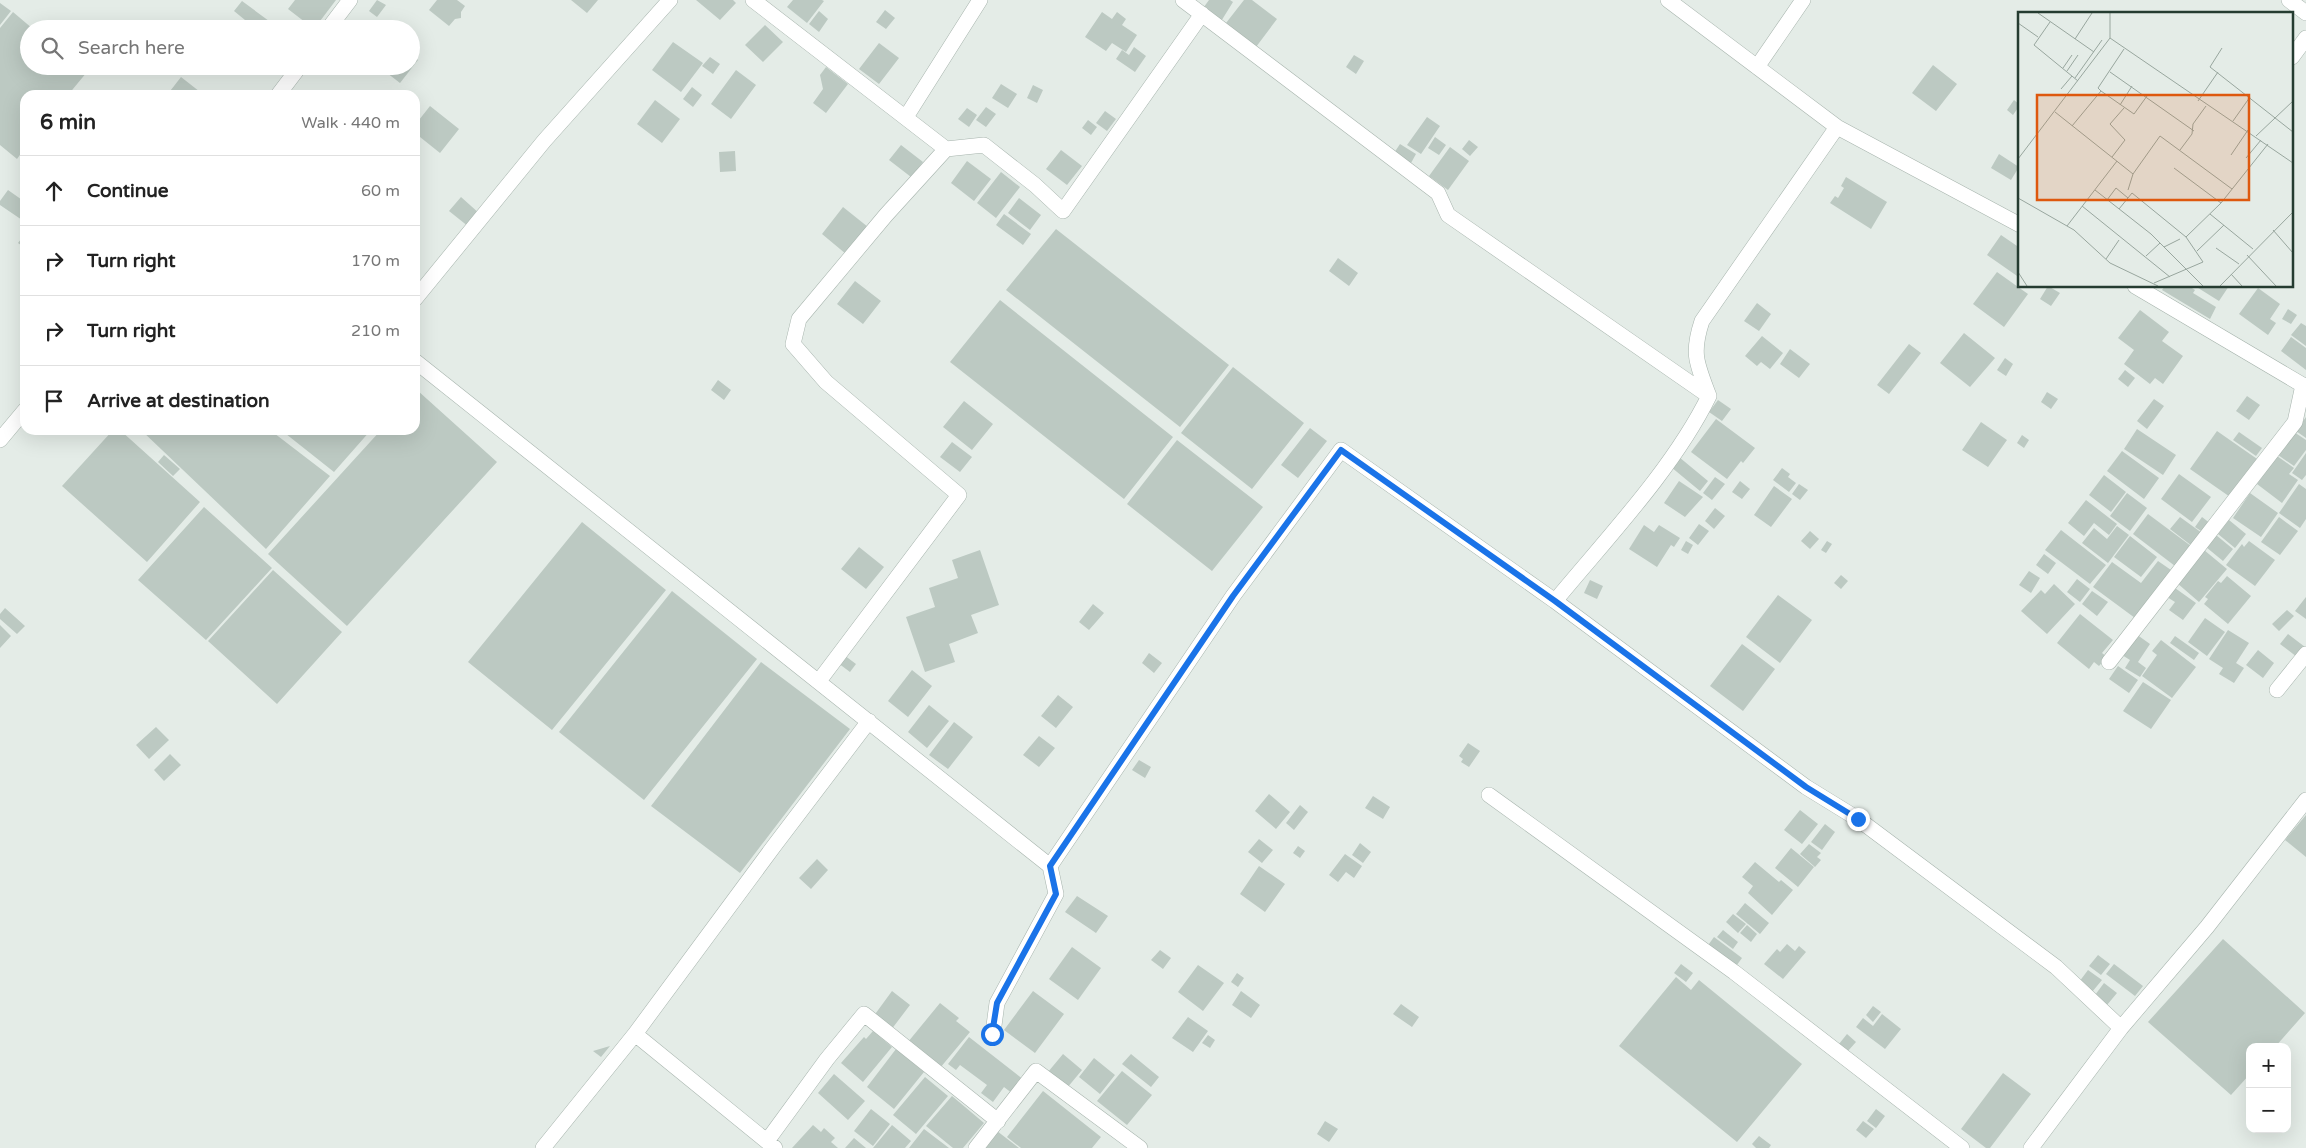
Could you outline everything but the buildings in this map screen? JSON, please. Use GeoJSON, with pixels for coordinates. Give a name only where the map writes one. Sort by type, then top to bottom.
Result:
{"type":"FeatureCollection","features":[{"type":"Feature","properties":{"kind":"street"},"geometry":{"type":"LineString","coordinates":[[335,20],[350,0]]}},
{"type":"Feature","properties":{"kind":"street"},"geometry":{"type":"LineString","coordinates":[[420,293],[544,141],[670,0]]}},
{"type":"Feature","properties":{"kind":"street"},"geometry":{"type":"LineString","coordinates":[[752,0],[946,149]]}},
{"type":"Feature","properties":{"kind":"street"},"geometry":{"type":"LineString","coordinates":[[906,117],[980,0]]}},
{"type":"Feature","properties":{"kind":"street"},"geometry":{"type":"LineString","coordinates":[[1183,0],[1438,193],[1448,215],[1709,396]]}},
{"type":"Feature","properties":{"kind":"street"},"geometry":{"type":"LineString","coordinates":[[1668,0],[1837,127],[2018,224]]}},
{"type":"Feature","properties":{"kind":"street"},"geometry":{"type":"LineString","coordinates":[[1757,67],[1803,0]]}},
{"type":"Feature","properties":{"kind":"street"},"geometry":{"type":"LineString","coordinates":[[2289,0],[2306,14]]}},
{"type":"Feature","properties":{"kind":"street"},"geometry":{"type":"LineString","coordinates":[[818,681],[959,495],[826,382],[793,344],[799,319],[886,215],[946,149],[984,145],[1035,185],[1063,211],[1202,14]]}},
{"type":"Feature","properties":{"kind":"street"},"geometry":{"type":"LineString","coordinates":[[2294,54],[2306,38]]}},
{"type":"Feature","properties":{"kind":"street"},"geometry":{"type":"LineString","coordinates":[[282,90],[293,75]]}},
{"type":"Feature","properties":{"kind":"street"},"geometry":{"type":"LineString","coordinates":[[1555,601],[1629,513],[1695,425],[1709,396],[1698,366],[1695,342],[1702,321],[1837,127]]}},
{"type":"Feature","properties":{"kind":"street"},"geometry":{"type":"LineString","coordinates":[[2109,662],[2295,422],[2305,386],[2138,288]]}},
{"type":"Feature","properties":{"kind":"street"},"geometry":{"type":"LineString","coordinates":[[420,365],[1050,866],[1056,894],[997,1003],[992,1034]]}},
{"type":"Feature","properties":{"kind":"street"},"geometry":{"type":"LineString","coordinates":[[0,440],[20,416]]}},
{"type":"Feature","properties":{"kind":"street"},"geometry":{"type":"LineString","coordinates":[[1050,866],[1233,596],[1341,450],[1555,601],[1806,787],[1858,819],[2056,967],[2121,1028]]}},
{"type":"Feature","properties":{"kind":"street"},"geometry":{"type":"LineString","coordinates":[[2277,690],[2306,654]]}},
{"type":"Feature","properties":{"kind":"street"},"geometry":{"type":"LineString","coordinates":[[543,1148],[636,1034],[774,846],[869,721]]}},
{"type":"Feature","properties":{"kind":"street"},"geometry":{"type":"LineString","coordinates":[[1488,795],[1734,972],[1962,1148]]}},
{"type":"Feature","properties":{"kind":"street"},"geometry":{"type":"LineString","coordinates":[[2031,1148],[2121,1028],[2207,927],[2306,800]]}},
{"type":"Feature","properties":{"kind":"street"},"geometry":{"type":"LineString","coordinates":[[636,1034],[771,1144],[827,1059],[864,1014],[998,1121]]}},
{"type":"Feature","properties":{"kind":"street"},"geometry":{"type":"LineString","coordinates":[[976,1148],[1036,1071],[1140,1148]]}},
{"type":"Feature","properties":{"kind":"route"},"geometry":{"type":"LineString","coordinates":[[992,1034],[997,1003],[1056,894],[1050,866],[1233,596],[1341,450],[1555,601],[1806,787],[1858,819]]}}]}
